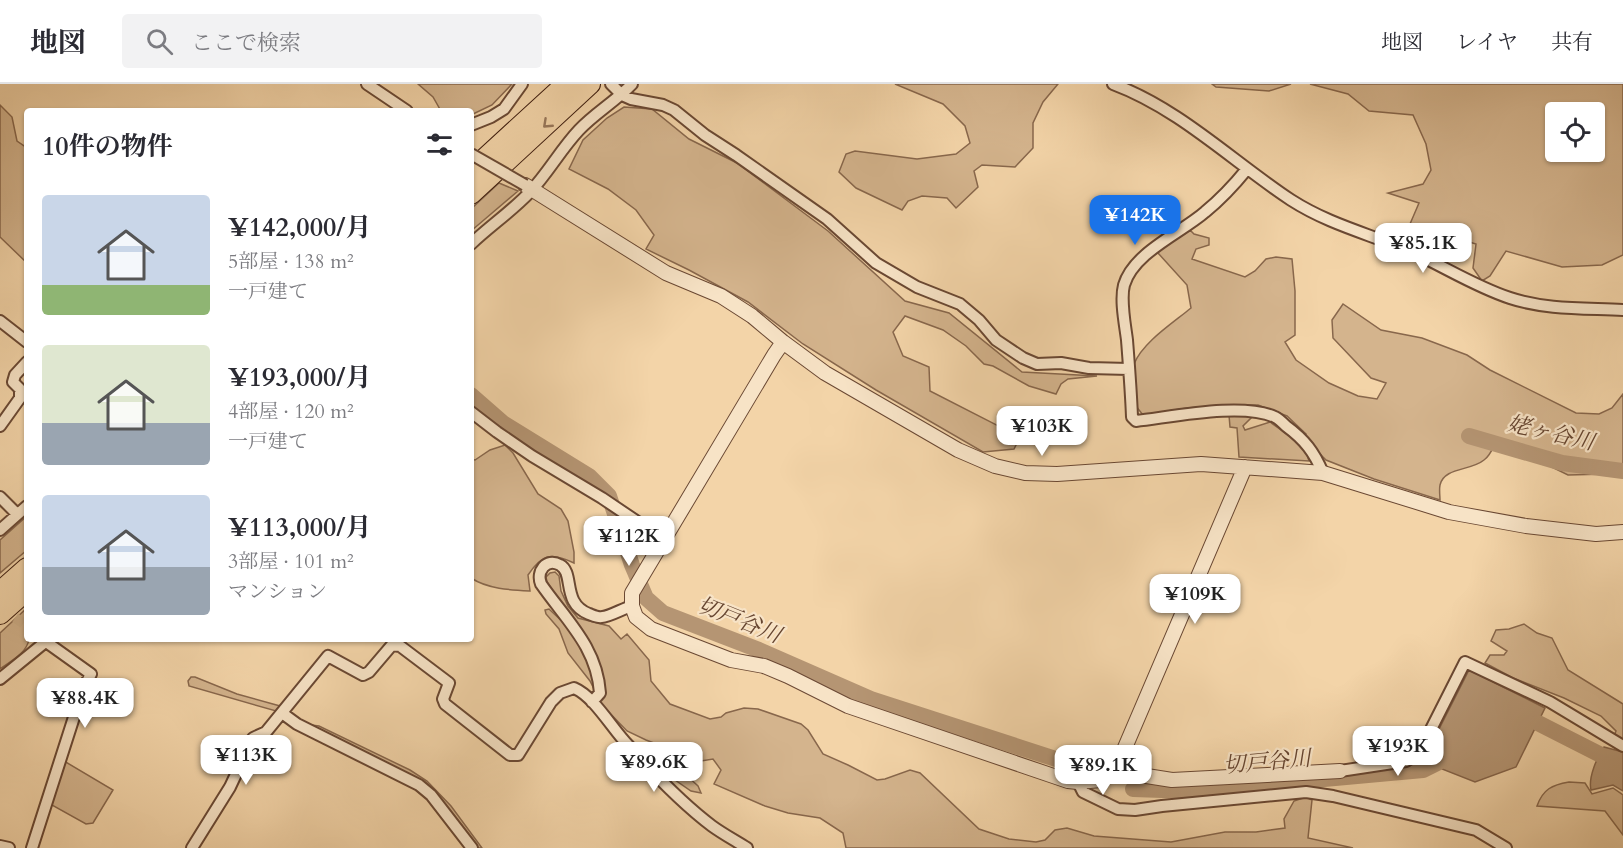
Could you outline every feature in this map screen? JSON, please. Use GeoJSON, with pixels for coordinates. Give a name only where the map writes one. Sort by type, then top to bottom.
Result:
{"type":"FeatureCollection","features":[{"type":"Feature","properties":{"kind":"highway"},"geometry":{"type":"LineString","coordinates":[[474,168],[566,84]]}},
{"type":"Feature","properties":{"kind":"highway"},"geometry":{"type":"LineString","coordinates":[[474,191],[590,84]]}},
{"type":"Feature","properties":{"kind":"highway"},"geometry":{"type":"LineString","coordinates":[[0,592],[24,571]]}},
{"type":"Feature","properties":{"kind":"highway"},"geometry":{"type":"LineString","coordinates":[[0,614],[24,594]]}},
{"type":"Feature","properties":{"kind":"street"},"geometry":{"type":"LineString","coordinates":[[367,84],[403,108]]}},
{"type":"Feature","properties":{"kind":"street"},"geometry":{"type":"LineString","coordinates":[[474,124],[504,109],[522,84]]}},
{"type":"Feature","properties":{"kind":"street"},"geometry":{"type":"LineString","coordinates":[[474,241],[518,206],[529,187],[617,90],[632,84]]}},
{"type":"Feature","properties":{"kind":"street"},"geometry":{"type":"LineString","coordinates":[[1113,84],[1164,108],[1294,202],[1337,225],[1411,252],[1510,298],[1534,304],[1623,310]]}},
{"type":"Feature","properties":{"kind":"street"},"geometry":{"type":"LineString","coordinates":[[617,90],[631,99],[663,105],[674,110],[705,135],[828,219],[876,263],[917,288],[960,304],[979,320],[996,340],[1023,358],[1037,364],[1061,363],[1089,368],[1130,369]]}},
{"type":"Feature","properties":{"kind":"street"},"geometry":{"type":"LineString","coordinates":[[474,156],[529,187],[666,273],[721,296],[752,316],[825,373],[958,450],[995,466],[1025,473],[1057,474],[1201,464],[1323,473],[1449,512],[1550,529],[1596,534],[1623,532]]}},
{"type":"Feature","properties":{"kind":"street"},"geometry":{"type":"LineString","coordinates":[[1247,169],[1230,190],[1204,213],[1143,258],[1131,270],[1124,285],[1132,417],[1136,421],[1227,410],[1254,412],[1275,417],[1301,437],[1317,458],[1323,473]]}},
{"type":"Feature","properties":{"kind":"street"},"geometry":{"type":"LineString","coordinates":[[0,321],[24,340]]}},
{"type":"Feature","properties":{"kind":"street"},"geometry":{"type":"LineString","coordinates":[[783,342],[632,593],[632,606],[636,617],[651,629],[662,634],[731,660],[764,666],[848,706],[1068,781],[1101,780],[1115,771],[1245,467]]}},
{"type":"Feature","properties":{"kind":"street"},"geometry":{"type":"LineString","coordinates":[[0,426],[20,398],[20,389],[14,382],[15,375],[24,365]]}},
{"type":"Feature","properties":{"kind":"street"},"geometry":{"type":"LineString","coordinates":[[474,414],[532,456],[665,538]]}},
{"type":"Feature","properties":{"kind":"street"},"geometry":{"type":"LineString","coordinates":[[0,496],[16,514]]}},
{"type":"Feature","properties":{"kind":"street"},"geometry":{"type":"LineString","coordinates":[[0,530],[24,508]]}},
{"type":"Feature","properties":{"kind":"street"},"geometry":{"type":"LineString","coordinates":[[592,702],[600,693],[599,678],[590,654],[578,632],[541,584],[540,572],[549,563],[562,566],[567,573],[572,599],[576,606],[585,613],[601,618],[632,606]]}},
{"type":"Feature","properties":{"kind":"street"},"geometry":{"type":"LineString","coordinates":[[0,679],[44,642]]}},
{"type":"Feature","properties":{"kind":"street"},"geometry":{"type":"LineString","coordinates":[[32,848],[83,689],[91,674],[49,642]]}},
{"type":"Feature","properties":{"kind":"street"},"geometry":{"type":"LineString","coordinates":[[192,848],[230,787],[253,738],[266,732],[328,656],[363,675],[369,672],[392,645],[400,646],[449,683],[442,699],[445,704],[510,755],[518,755],[551,702],[560,693],[574,688],[580,691],[592,702],[626,744],[667,786],[712,826],[747,848]]}},
{"type":"Feature","properties":{"kind":"street"},"geometry":{"type":"LineString","coordinates":[[1115,771],[1172,780],[1340,771],[1406,761],[1419,753],[1465,662],[1550,702],[1623,746]]}},
{"type":"Feature","properties":{"kind":"street"},"geometry":{"type":"LineString","coordinates":[[282,713],[297,724],[418,785],[431,795],[472,848]]}},
{"type":"Feature","properties":{"kind":"street"},"geometry":{"type":"LineString","coordinates":[[1078,782],[1083,792],[1118,809],[1135,810],[1306,792],[1315,793],[1476,830],[1506,848]]}},
{"type":"Feature","properties":{"kind":"street"},"geometry":{"type":"LineString","coordinates":[[0,846],[9,848]]}},
{"type":"Feature","properties":{"kind":"shaded area"},"geometry":{"type":"Polygon","coordinates":[[[418,84],[512,84],[492,105],[474,114],[474,108],[439,108],[433,97],[418,84]]]}},
{"type":"Feature","properties":{"kind":"shaded area"},"geometry":{"type":"Polygon","coordinates":[[[895,84],[1058,84],[1043,102],[1033,123],[1033,148],[1015,167],[982,165],[974,171],[978,187],[956,208],[947,198],[922,196],[908,201],[902,210],[856,188],[839,172],[846,154],[855,151],[917,159],[956,154],[970,143],[965,126],[943,104],[895,84]]]}},
{"type":"Feature","properties":{"kind":"shaded area"},"geometry":{"type":"Polygon","coordinates":[[[1212,84],[1291,84],[1269,91],[1216,87],[1212,84]]]}},
{"type":"Feature","properties":{"kind":"shaded area"},"geometry":{"type":"Polygon","coordinates":[[[1310,84],[1623,84],[1623,255],[1602,265],[1562,267],[1506,251],[1490,276],[1482,281],[1473,268],[1476,244],[1410,224],[1419,203],[1388,193],[1423,184],[1431,170],[1426,144],[1413,115],[1369,111],[1348,94],[1310,84]]]}},
{"type":"Feature","properties":{"kind":"shaded area"},"geometry":{"type":"Polygon","coordinates":[[[0,105],[12,117],[17,141],[24,146],[24,260],[0,237],[0,105]]]}},
{"type":"Feature","properties":{"kind":"shaded area"},"geometry":{"type":"Polygon","coordinates":[[[624,107],[652,109],[689,139],[737,163],[828,231],[905,301],[949,313],[1022,372],[1097,376],[1068,379],[1061,384],[1056,394],[1029,386],[993,366],[984,364],[966,346],[943,330],[905,316],[893,332],[903,356],[929,367],[930,391],[1020,437],[1014,449],[983,452],[876,390],[803,344],[748,302],[646,249],[654,235],[636,210],[608,189],[569,169],[583,140],[607,118],[624,107]]]}},
{"type":"Feature","properties":{"kind":"shaded area"},"geometry":{"type":"Polygon","coordinates":[[[499,183],[518,191],[474,228],[474,206],[499,183]]]}},
{"type":"Feature","properties":{"kind":"shaded area"},"geometry":{"type":"Polygon","coordinates":[[[1190,230],[1194,234],[1209,238],[1209,245],[1196,249],[1192,259],[1245,277],[1255,271],[1266,259],[1276,257],[1292,259],[1295,335],[1285,342],[1296,360],[1329,383],[1358,396],[1377,399],[1386,383],[1371,378],[1333,338],[1332,320],[1343,304],[1381,330],[1422,338],[1467,355],[1490,370],[1576,413],[1599,414],[1612,408],[1623,394],[1623,476],[1568,475],[1497,440],[1484,460],[1452,472],[1443,479],[1440,487],[1440,500],[1374,479],[1326,460],[1312,446],[1306,451],[1309,461],[1239,457],[1237,428],[1230,427],[1229,415],[1252,417],[1243,426],[1245,430],[1270,422],[1298,442],[1306,434],[1287,416],[1258,405],[1187,408],[1143,415],[1135,405],[1134,364],[1151,341],[1191,308],[1187,285],[1158,253],[1159,250],[1190,230]]]}},
{"type":"Feature","properties":{"kind":"shaded area"},"geometry":{"type":"Polygon","coordinates":[[[505,445],[513,453],[538,494],[561,509],[568,521],[574,563],[553,556],[543,559],[528,575],[530,591],[492,587],[474,580],[474,460],[490,450],[505,445]]]}},
{"type":"Feature","properties":{"kind":"shaded area"},"geometry":{"type":"Polygon","coordinates":[[[24,519],[24,553],[0,573],[0,540],[24,519]]]}},
{"type":"Feature","properties":{"kind":"shaded area"},"geometry":{"type":"Polygon","coordinates":[[[555,572],[559,576],[561,591],[568,606],[578,618],[609,626],[621,639],[627,634],[649,660],[651,681],[670,704],[710,719],[744,708],[758,709],[801,724],[808,730],[823,754],[877,780],[910,770],[920,773],[979,829],[1009,839],[1036,842],[1045,840],[1055,830],[1067,828],[1094,836],[1171,842],[1225,832],[1256,832],[1285,828],[1284,819],[1294,801],[1306,797],[1312,800],[1308,838],[1353,848],[846,848],[843,833],[820,818],[788,813],[765,806],[714,784],[721,770],[713,759],[701,761],[627,731],[602,705],[590,681],[568,653],[559,629],[546,614],[545,610],[549,609],[565,624],[575,624],[547,582],[546,577],[555,572]]]}},
{"type":"Feature","properties":{"kind":"shaded area"},"geometry":{"type":"Polygon","coordinates":[[[24,611],[24,642],[28,642],[28,644],[18,656],[0,669],[0,633],[24,611]]]}},
{"type":"Feature","properties":{"kind":"shaded area"},"geometry":{"type":"Polygon","coordinates":[[[1524,624],[1537,633],[1552,638],[1568,670],[1623,704],[1623,741],[1614,736],[1616,731],[1601,716],[1564,698],[1513,678],[1485,663],[1490,655],[1504,655],[1507,651],[1491,641],[1496,630],[1524,624]]]}},
{"type":"Feature","properties":{"kind":"shaded area"},"geometry":{"type":"Polygon","coordinates":[[[1469,670],[1545,708],[1516,767],[1475,782],[1442,769],[1432,743],[1469,670]]]}},
{"type":"Feature","properties":{"kind":"shaded area"},"geometry":{"type":"Polygon","coordinates":[[[191,677],[237,694],[280,706],[276,711],[189,686],[188,681],[191,677]]]}},
{"type":"Feature","properties":{"kind":"shaded area"},"geometry":{"type":"Polygon","coordinates":[[[311,725],[319,726],[410,770],[427,781],[451,806],[482,848],[476,848],[437,795],[312,728],[311,725]]]}},
{"type":"Feature","properties":{"kind":"shaded area"},"geometry":{"type":"Polygon","coordinates":[[[1604,747],[1623,752],[1623,791],[1613,785],[1591,790],[1594,768],[1604,747]]]}},
{"type":"Feature","properties":{"kind":"shaded area"},"geometry":{"type":"Polygon","coordinates":[[[64,761],[113,790],[93,823],[86,824],[50,804],[64,761]]]}},
{"type":"Feature","properties":{"kind":"shaded area"},"geometry":{"type":"Polygon","coordinates":[[[660,761],[673,763],[698,786],[701,793],[691,791],[652,764],[660,761]]]}},
{"type":"Feature","properties":{"kind":"shaded area"},"geometry":{"type":"Polygon","coordinates":[[[1569,782],[1585,783],[1592,794],[1613,788],[1623,795],[1623,835],[1605,811],[1537,806],[1549,789],[1569,782]]]}},
{"type":"Feature","properties":{"kind":"waterway","name":"切戸谷川"},"geometry":{"type":"LineString","coordinates":[[474,398],[503,423],[589,476],[609,496],[632,565],[646,598],[663,613],[759,650],[871,699],[1062,761],[1083,770]]}},
{"type":"Feature","properties":{"kind":"waterway","name":"姥ヶ谷川"},"geometry":{"type":"LineString","coordinates":[[1469,436],[1562,463],[1623,471]]}},
{"type":"Feature","properties":{"kind":"waterway","name":"切戸谷川"},"geometry":{"type":"LineString","coordinates":[[1538,723],[1599,754]]}},
{"type":"Feature","properties":{"kind":"waterway","name":"切戸谷川"},"geometry":{"type":"LineString","coordinates":[[1133,789],[1192,791],[1423,770],[1439,762]]}},
{"type":"Feature","properties":{"kind":"tunnel"},"geometry":{"type":"LineString","coordinates":[[3,609],[24,624]]}}]}
